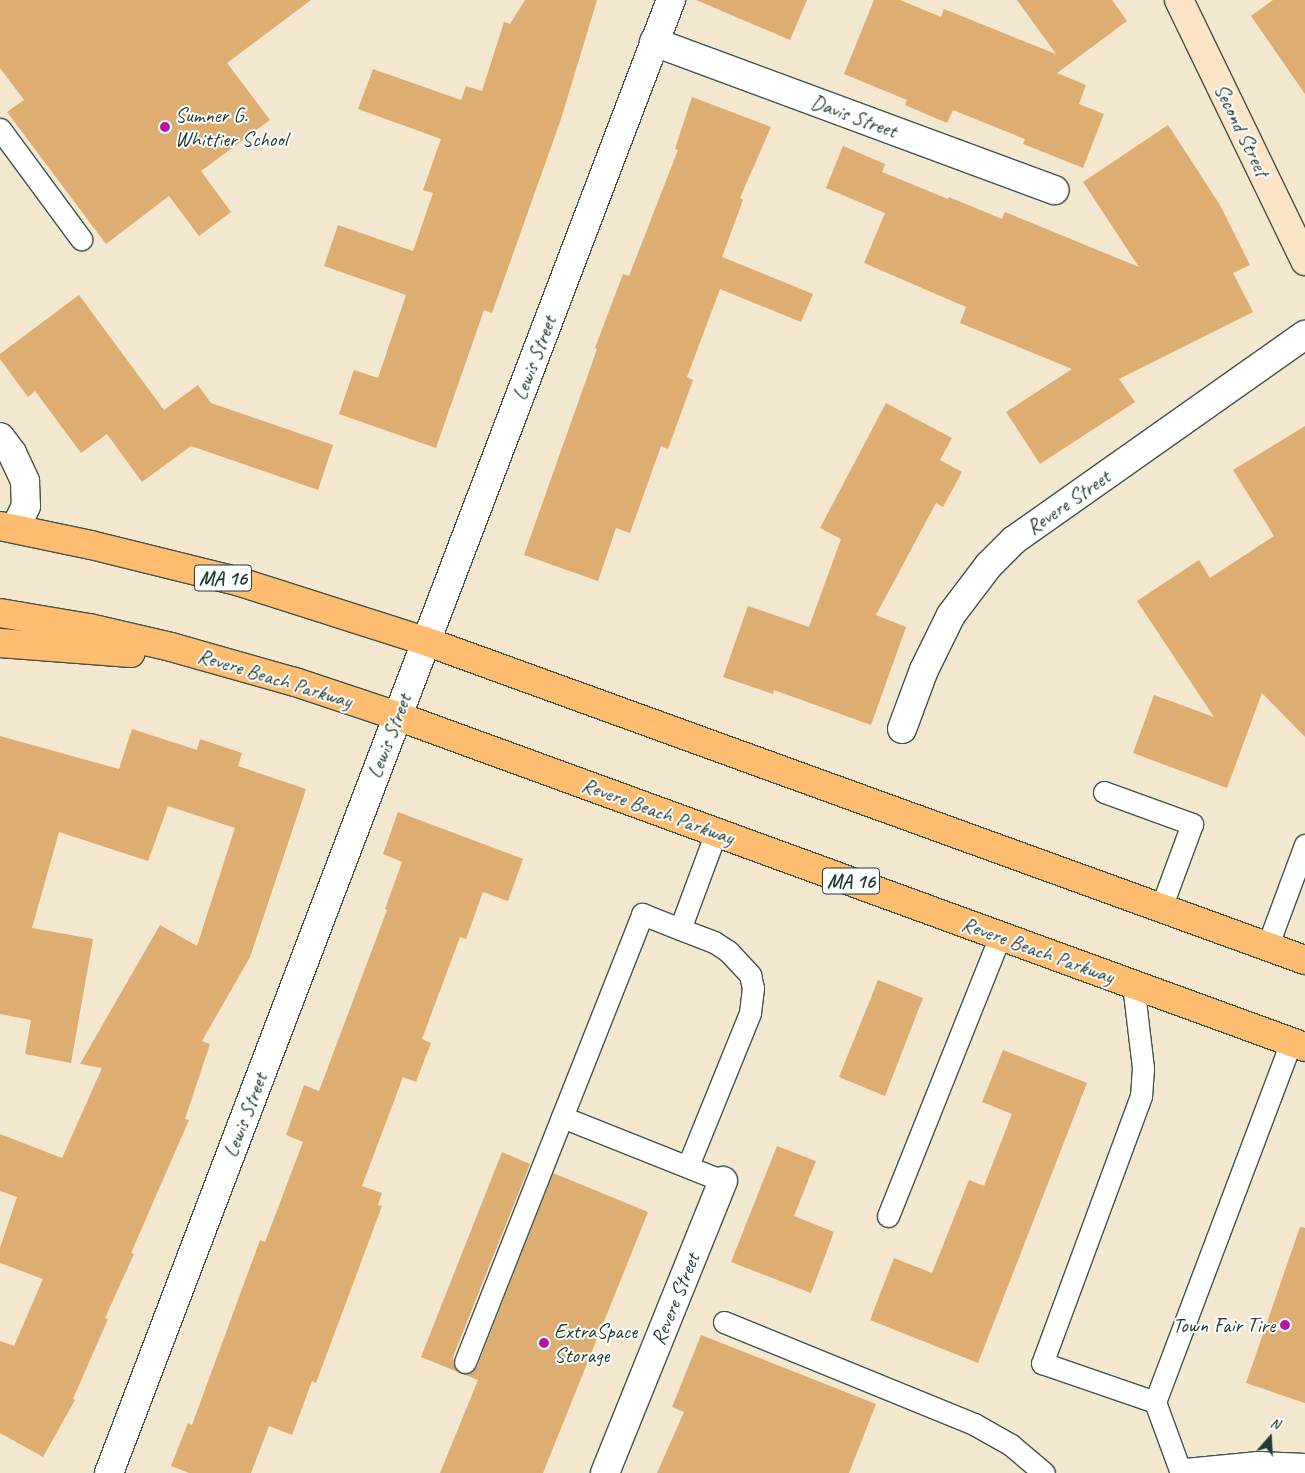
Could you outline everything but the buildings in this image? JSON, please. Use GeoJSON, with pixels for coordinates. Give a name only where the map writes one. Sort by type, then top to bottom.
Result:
{"type":"FeatureCollection","features":[{"type":"Feature","properties":{"kind":"highway","name":"MA 16"},"geometry":{"type":"LineString","coordinates":[[8,528],[91,545],[240,582],[425,642],[1305,960]]}},
{"type":"Feature","properties":{"kind":"highway","name":"Revere Beach Parkway"},"geometry":{"type":"LineString","coordinates":[[0,613],[98,630],[247,667],[397,716],[1298,1044]]}},
{"type":"Feature","properties":{"kind":"highway"},"geometry":{"type":"LineString","coordinates":[[0,643],[90,649],[247,667]]}},
{"type":"Feature","properties":{"kind":"main road","name":"Second Street"},"geometry":{"type":"LineString","coordinates":[[1179,0],[1305,260]]}},
{"type":"Feature","properties":{"kind":"street","name":"Lewis Street"},"geometry":{"type":"LineString","coordinates":[[109,1473],[671,0]]}},
{"type":"Feature","properties":{"kind":"street","name":"Davis Street"},"geometry":{"type":"LineString","coordinates":[[654,42],[1054,190]]}},
{"type":"Feature","properties":{"kind":"street","name":"Revere Street"},"geometry":{"type":"LineString","coordinates":[[902,729],[924,670],[951,615],[989,565],[1014,540],[1305,335]]}},
{"type":"Feature","properties":{"kind":"street"},"geometry":{"type":"LineString","coordinates":[[0,437],[12,453],[25,481],[26,506],[8,528]]}},
{"type":"Feature","properties":{"kind":"street","name":"Revere Street"},"geometry":{"type":"LineString","coordinates":[[605,1473],[723,1181]]}},
{"type":"Feature","properties":{"kind":"street"},"geometry":{"type":"LineString","coordinates":[[1186,1473],[1259,1466],[1305,1468]]}},
{"type":"Feature","properties":{"kind":"lane"},"geometry":{"type":"LineString","coordinates":[[0,128],[81,239]]}},
{"type":"Feature","properties":{"kind":"lane"},"geometry":{"type":"LineString","coordinates":[[1104,792],[1192,824],[1161,908]]}},
{"type":"Feature","properties":{"kind":"lane"},"geometry":{"type":"LineString","coordinates":[[680,929],[716,832]]}},
{"type":"Feature","properties":{"kind":"lane"},"geometry":{"type":"LineString","coordinates":[[1267,946],[1305,844]]}},
{"type":"Feature","properties":{"kind":"lane"},"geometry":{"type":"LineString","coordinates":[[466,1362],[642,914],[714,942],[728,951],[750,975],[753,988],[750,1013],[688,1166]]}},
{"type":"Feature","properties":{"kind":"lane"},"geometry":{"type":"LineString","coordinates":[[888,1216],[1000,936]]}},
{"type":"Feature","properties":{"kind":"lane"},"geometry":{"type":"LineString","coordinates":[[1133,984],[1143,1068],[1141,1096],[1042,1363],[1155,1402]]}},
{"type":"Feature","properties":{"kind":"lane"},"geometry":{"type":"LineString","coordinates":[[1181,1473],[1155,1402],[1260,1123],[1298,1044]]}},
{"type":"Feature","properties":{"kind":"lane"},"geometry":{"type":"LineString","coordinates":[[562,1117],[723,1181]]}},
{"type":"Feature","properties":{"kind":"lane"},"geometry":{"type":"LineString","coordinates":[[724,1322],[974,1424],[1011,1445],[1044,1473]]}},
{"type":"Feature","properties":{"kind":"place","name":"Sumner G. Whittier School"},"geometry":{"type":"Point","coordinates":[165,127]}},
{"type":"Feature","properties":{"kind":"place","name":"Town Fair Tire"},"geometry":{"type":"Point","coordinates":[1285,1325]}},
{"type":"Feature","properties":{"kind":"place","name":"ExtraSpace Storage"},"geometry":{"type":"Point","coordinates":[544,1343]}}]}
